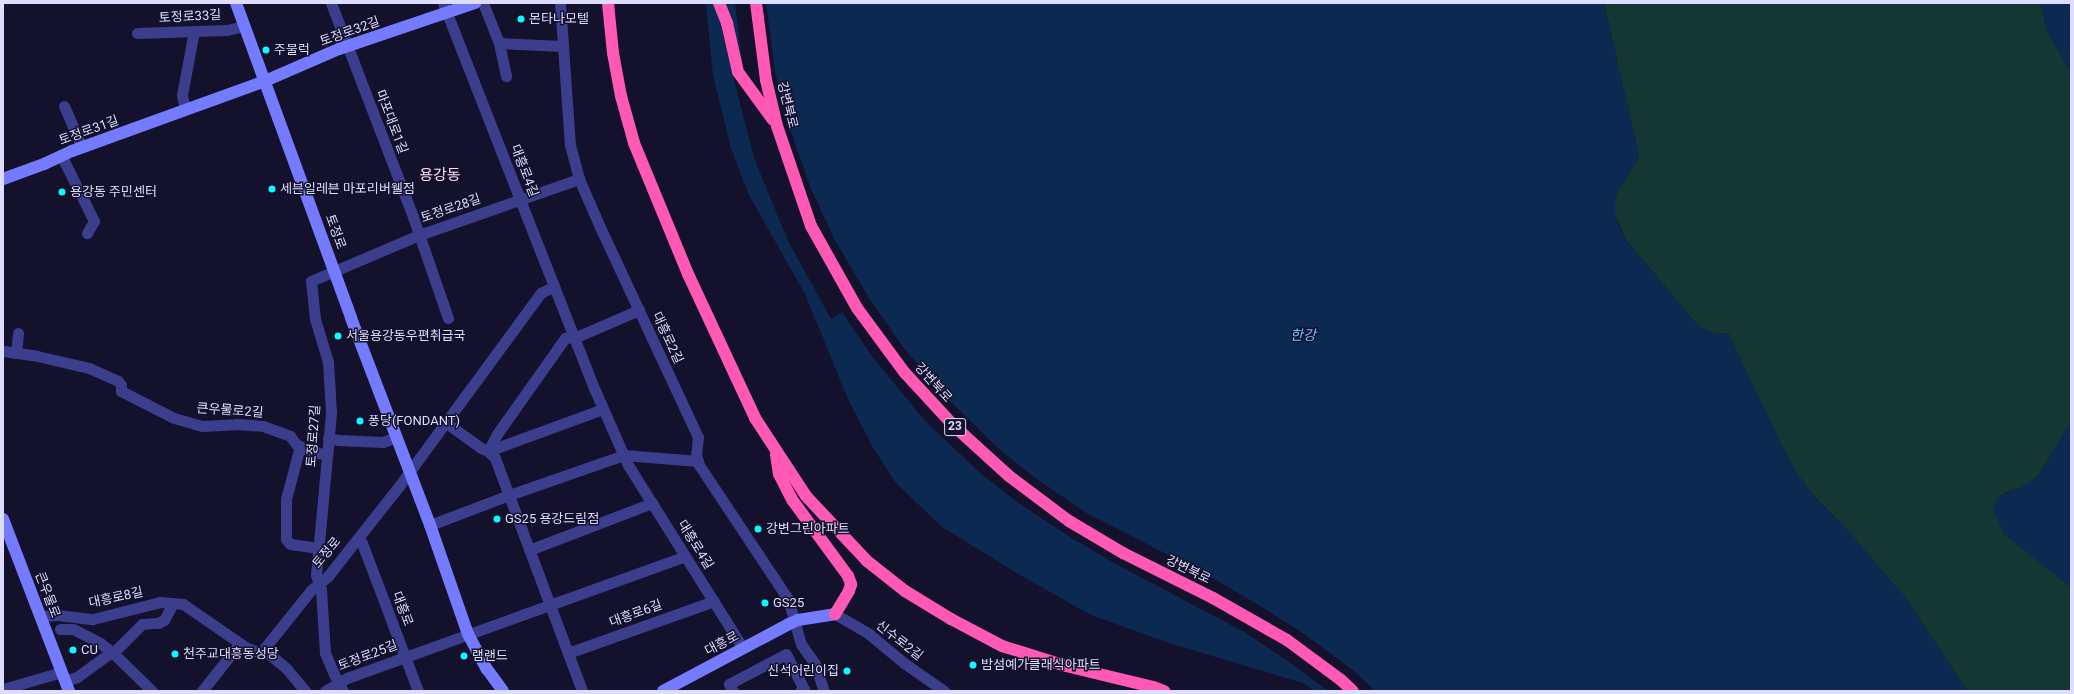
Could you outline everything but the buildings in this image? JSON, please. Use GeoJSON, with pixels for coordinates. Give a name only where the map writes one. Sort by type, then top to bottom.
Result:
{"type":"FeatureCollection","features":[{"type":"Feature","properties":{"kind":"highway"},"geometry":{"type":"LineString","coordinates":[[608,3],[613,54],[621,96],[634,143],[695,288],[755,418],[775,452],[806,496],[867,561],[911,595],[951,619],[1002,646],[1066,666],[1153,686],[1164,691]]}},
{"type":"Feature","properties":{"kind":"highway"},"geometry":{"type":"LineString","coordinates":[[719,3],[726,23],[738,72],[777,126]]}},
{"type":"Feature","properties":{"kind":"highway","name":"강변북로"},"geometry":{"type":"LineString","coordinates":[[756,3],[766,80],[777,126],[812,226],[858,308],[905,373],[954,426],[1009,476],[1069,521],[1123,553],[1213,598],[1288,640],[1353,691]]}},
{"type":"Feature","properties":{"kind":"highway"},"geometry":{"type":"LineString","coordinates":[[775,452],[779,474],[793,501],[848,576],[851,584],[849,591],[835,614]]}},
{"type":"Feature","properties":{"kind":"main road","name":"토정로"},"geometry":{"type":"LineString","coordinates":[[236,3],[334,271],[430,525],[468,634],[487,669],[503,691]]}},
{"type":"Feature","properties":{"kind":"main road","name":"토정로32길"},"geometry":{"type":"LineString","coordinates":[[265,81],[348,46],[445,8],[475,3]]}},
{"type":"Feature","properties":{"kind":"main road","name":"토정로31길"},"geometry":{"type":"LineString","coordinates":[[3,179],[82,147],[265,81]]}},
{"type":"Feature","properties":{"kind":"main road","name":"큰우물로"},"geometry":{"type":"LineString","coordinates":[[3,519],[66,681]]}},
{"type":"Feature","properties":{"kind":"main road","name":"대흥로"},"geometry":{"type":"LineString","coordinates":[[663,691],[794,622],[835,614]]}},
{"type":"Feature","properties":{"kind":"street","name":"마포대로1길"},"geometry":{"type":"LineString","coordinates":[[331,3],[419,235],[448,318]]}},
{"type":"Feature","properties":{"kind":"street"},"geometry":{"type":"LineString","coordinates":[[483,3],[499,43],[506,76]]}},
{"type":"Feature","properties":{"kind":"street","name":"대흥로2길"},"geometry":{"type":"LineString","coordinates":[[560,3],[570,145],[580,179],[600,227],[698,436],[699,465],[788,599],[794,622]]}},
{"type":"Feature","properties":{"kind":"street","name":"대흥로4길"},"geometry":{"type":"LineString","coordinates":[[445,8],[574,337],[603,409],[624,455],[652,503],[743,648]]}},
{"type":"Feature","properties":{"kind":"street","name":"토정로33길"},"geometry":{"type":"LineString","coordinates":[[137,33],[227,30],[245,26]]}},
{"type":"Feature","properties":{"kind":"street"},"geometry":{"type":"LineString","coordinates":[[185,109],[182,95],[194,31]]}},
{"type":"Feature","properties":{"kind":"street"},"geometry":{"type":"LineString","coordinates":[[499,43],[563,46]]}},
{"type":"Feature","properties":{"kind":"street"},"geometry":{"type":"LineString","coordinates":[[64,106],[82,147]]}},
{"type":"Feature","properties":{"kind":"street"},"geometry":{"type":"LineString","coordinates":[[62,155],[94,221],[87,233]]}},
{"type":"Feature","properties":{"kind":"street","name":"토정로28길"},"geometry":{"type":"LineString","coordinates":[[334,271],[419,235],[580,179]]}},
{"type":"Feature","properties":{"kind":"street","name":"토정로27길"},"geometry":{"type":"LineString","coordinates":[[334,271],[311,281],[315,319],[328,362],[332,412],[328,438],[316,574],[321,589],[325,653],[341,687]]}},
{"type":"Feature","properties":{"kind":"street","name":"토정로"},"geometry":{"type":"LineString","coordinates":[[263,650],[311,590],[328,576],[358,539],[541,294],[554,286]]}},
{"type":"Feature","properties":{"kind":"street"},"geometry":{"type":"LineString","coordinates":[[488,451],[497,434],[566,338],[574,337],[639,310]]}},
{"type":"Feature","properties":{"kind":"street"},"geometry":{"type":"LineString","coordinates":[[16,353],[18,334]]}},
{"type":"Feature","properties":{"kind":"street","name":"큰우물로2길"},"geometry":{"type":"LineString","coordinates":[[3,351],[37,356],[89,368],[118,381],[121,386],[121,391],[174,418],[202,426],[236,424],[263,426],[290,436],[306,450],[327,455]]}},
{"type":"Feature","properties":{"kind":"street"},"geometry":{"type":"LineString","coordinates":[[488,451],[603,409]]}},
{"type":"Feature","properties":{"kind":"street"},"geometry":{"type":"LineString","coordinates":[[445,422],[481,448],[488,451],[495,458],[582,691]]}},
{"type":"Feature","properties":{"kind":"street"},"geometry":{"type":"LineString","coordinates":[[328,438],[338,440],[383,442],[396,437]]}},
{"type":"Feature","properties":{"kind":"street"},"geometry":{"type":"LineString","coordinates":[[300,446],[286,499],[286,539],[290,544],[319,548]]}},
{"type":"Feature","properties":{"kind":"street"},"geometry":{"type":"LineString","coordinates":[[430,525],[509,495],[624,455],[698,461]]}},
{"type":"Feature","properties":{"kind":"street"},"geometry":{"type":"LineString","coordinates":[[529,550],[652,503]]}},
{"type":"Feature","properties":{"kind":"street","name":"대흥로"},"geometry":{"type":"LineString","coordinates":[[358,539],[362,543],[418,691]]}},
{"type":"Feature","properties":{"kind":"street"},"geometry":{"type":"LineString","coordinates":[[468,634],[685,556]]}},
{"type":"Feature","properties":{"kind":"street","name":"대흥로6길"},"geometry":{"type":"LineString","coordinates":[[568,653],[714,601]]}},
{"type":"Feature","properties":{"kind":"street","name":"대흥로8길"},"geometry":{"type":"LineString","coordinates":[[40,616],[58,615],[93,619],[160,602],[183,604],[240,643],[258,652],[263,650],[286,668],[305,691]]}},
{"type":"Feature","properties":{"kind":"street"},"geometry":{"type":"LineString","coordinates":[[3,689],[66,681],[77,677],[116,650],[142,624],[158,623],[164,620],[173,603]]}},
{"type":"Feature","properties":{"kind":"street","name":"신수로2길"},"geometry":{"type":"LineString","coordinates":[[835,614],[869,634],[904,663],[944,691]]}},
{"type":"Feature","properties":{"kind":"street"},"geometry":{"type":"LineString","coordinates":[[794,622],[801,644],[815,664],[824,691]]}},
{"type":"Feature","properties":{"kind":"street"},"geometry":{"type":"LineString","coordinates":[[60,629],[73,629],[100,643],[112,652],[152,691]]}},
{"type":"Feature","properties":{"kind":"street","name":"토정로25길"},"geometry":{"type":"LineString","coordinates":[[325,691],[341,687],[347,678],[468,634]]}},
{"type":"Feature","properties":{"kind":"street"},"geometry":{"type":"LineString","coordinates":[[202,691],[240,643]]}},
{"type":"Feature","properties":{"kind":"street"},"geometry":{"type":"LineString","coordinates":[[733,691],[729,684],[786,654],[804,689],[800,691]]}},
{"type":"Feature","properties":{"kind":"green space"},"geometry":{"type":"Polygon","coordinates":[[[1604,3],[2041,3],[2046,29],[2071,72],[2071,422],[2038,476],[2023,487],[2005,493],[2004,534],[2071,587],[2071,691],[1967,691],[1907,600],[1843,525],[1811,493],[1794,469],[1728,333],[1718,334],[1698,326],[1626,240],[1615,215],[1615,203],[1618,191],[1639,157],[1604,3]]]}},
{"type":"Feature","properties":{"kind":"water","name":"한강"},"geometry":{"type":"Polygon","coordinates":[[[706,3],[1604,3],[1639,157],[1618,191],[1615,203],[1615,215],[1626,240],[1698,326],[1718,334],[1728,333],[1794,469],[1811,493],[1843,525],[1907,600],[1967,691],[1314,691],[1303,683],[1169,643],[1091,615],[1020,575],[942,527],[896,483],[872,446],[848,399],[805,294],[749,195],[731,148],[713,75],[706,3]]]}},
{"type":"Feature","properties":{"kind":"water"},"geometry":{"type":"Polygon","coordinates":[[[2041,3],[2071,3],[2071,72],[2046,29],[2041,3]]]}},
{"type":"Feature","properties":{"kind":"water"},"geometry":{"type":"Polygon","coordinates":[[[2071,422],[2071,587],[2004,534],[1993,509],[1997,499],[2001,495],[2023,487],[2038,476],[2071,422]]]}},
{"type":"Feature","properties":{"kind":"pier"},"geometry":{"type":"Polygon","coordinates":[[[735,3],[766,3],[775,72],[790,129],[811,189],[835,240],[869,298],[903,347],[949,400],[999,449],[1034,477],[1085,512],[1209,576],[1262,607],[1307,636],[1354,671],[1375,691],[1328,691],[1292,664],[1246,633],[1114,563],[1070,537],[1017,502],[978,471],[925,421],[871,355],[842,312],[831,319],[788,241],[754,158],[732,72],[743,71],[735,3]]]}},
{"type":"Feature","properties":{"kind":"place","name":"몬타나모텔"},"geometry":{"type":"Point","coordinates":[521,19]}},
{"type":"Feature","properties":{"kind":"place","name":"주물럭"},"geometry":{"type":"Point","coordinates":[266,50]}},
{"type":"Feature","properties":{"kind":"place","name":"세븐일레븐 마포리버웰점"},"geometry":{"type":"Point","coordinates":[272,189]}},
{"type":"Feature","properties":{"kind":"place","name":"용강동 주민센터"},"geometry":{"type":"Point","coordinates":[62,192]}},
{"type":"Feature","properties":{"kind":"place","name":"서울용강동우편취급국"},"geometry":{"type":"Point","coordinates":[338,336]}},
{"type":"Feature","properties":{"kind":"place","name":"퐁당(FONDANT)"},"geometry":{"type":"Point","coordinates":[360,421]}},
{"type":"Feature","properties":{"kind":"place","name":"GS25 용강드림점"},"geometry":{"type":"Point","coordinates":[497,519]}},
{"type":"Feature","properties":{"kind":"place","name":"강변그린아파트"},"geometry":{"type":"Point","coordinates":[758,529]}},
{"type":"Feature","properties":{"kind":"place","name":"GS25"},"geometry":{"type":"Point","coordinates":[765,603]}},
{"type":"Feature","properties":{"kind":"place","name":"CU"},"geometry":{"type":"Point","coordinates":[73,650]}},
{"type":"Feature","properties":{"kind":"place","name":"천주교대흥동성당"},"geometry":{"type":"Point","coordinates":[175,654]}},
{"type":"Feature","properties":{"kind":"place","name":"램랜드"},"geometry":{"type":"Point","coordinates":[464,656]}},
{"type":"Feature","properties":{"kind":"place","name":"밤섬예가클래식아파트"},"geometry":{"type":"Point","coordinates":[973,665]}},
{"type":"Feature","properties":{"kind":"place","name":"신석어린이집"},"geometry":{"type":"Point","coordinates":[847,671]}},
{"type":"Feature","properties":{"kind":"district","name":"용강동"},"geometry":{"type":"Point","coordinates":[440,176]}}]}
